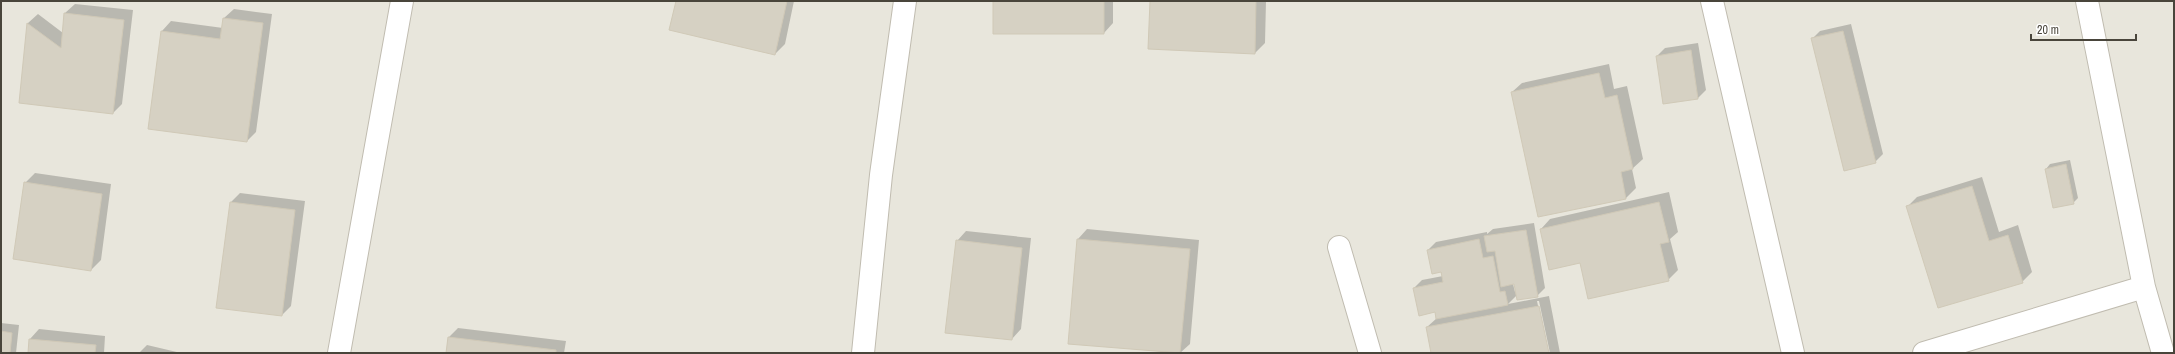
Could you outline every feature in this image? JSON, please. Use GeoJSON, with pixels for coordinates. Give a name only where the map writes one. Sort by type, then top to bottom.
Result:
{"type":"FeatureCollection","features":[{"type":"Feature","properties":{"kind":"street"},"geometry":{"type":"LineString","coordinates":[[339,353],[402,1]]}},
{"type":"Feature","properties":{"kind":"street"},"geometry":{"type":"LineString","coordinates":[[863,353],[881,175],[905,1]]}},
{"type":"Feature","properties":{"kind":"street"},"geometry":{"type":"LineString","coordinates":[[1712,1],[1793,353]]}},
{"type":"Feature","properties":{"kind":"street"},"geometry":{"type":"LineString","coordinates":[[2087,1],[2144,288],[2163,353]]}},
{"type":"Feature","properties":{"kind":"street"},"geometry":{"type":"LineString","coordinates":[[1339,247],[1370,353]]}},
{"type":"Feature","properties":{"kind":"street"},"geometry":{"type":"LineString","coordinates":[[1924,353],[2144,288]]}},
{"type":"Feature","properties":{"kind":"shaded area"},"geometry":{"type":"Polygon","coordinates":[[[1,1],[2174,1],[2174,353],[1,353],[1,1]]]}},
{"type":"Feature","properties":{"kind":"building"},"geometry":{"type":"Polygon","coordinates":[[[676,1],[787,1],[775,55],[669,30],[676,1]]]}},
{"type":"Feature","properties":{"kind":"building"},"geometry":{"type":"Polygon","coordinates":[[[993,1],[1104,1],[1104,34],[993,34],[993,1]]]}},
{"type":"Feature","properties":{"kind":"building"},"geometry":{"type":"Polygon","coordinates":[[[1150,1],[1256,1],[1255,54],[1148,49],[1150,1]]]}},
{"type":"Feature","properties":{"kind":"building"},"geometry":{"type":"Polygon","coordinates":[[[64,13],[124,20],[113,114],[19,103],[27,23],[61,48],[64,13]]]}},
{"type":"Feature","properties":{"kind":"building"},"geometry":{"type":"Polygon","coordinates":[[[223,18],[263,23],[247,142],[148,129],[161,31],[220,39],[223,18]]]}},
{"type":"Feature","properties":{"kind":"building"},"geometry":{"type":"Polygon","coordinates":[[[1843,31],[1876,163],[1844,171],[1811,38],[1843,31]]]}},
{"type":"Feature","properties":{"kind":"building"},"geometry":{"type":"Polygon","coordinates":[[[1691,50],[1698,99],[1663,104],[1656,56],[1691,50]]]}},
{"type":"Feature","properties":{"kind":"building"},"geometry":{"type":"Polygon","coordinates":[[[1599,73],[1605,98],[1617,95],[1633,169],[1621,172],[1626,199],[1538,217],[1511,92],[1599,73]]]}},
{"type":"Feature","properties":{"kind":"building"},"geometry":{"type":"Polygon","coordinates":[[[2066,164],[2074,204],[2053,208],[2045,169],[2066,164]]]}},
{"type":"Feature","properties":{"kind":"building"},"geometry":{"type":"Polygon","coordinates":[[[24,182],[102,194],[91,271],[13,259],[24,182]]]}},
{"type":"Feature","properties":{"kind":"building"},"geometry":{"type":"Polygon","coordinates":[[[1972,186],[1989,241],[2008,235],[2023,283],[1938,308],[1906,206],[1972,186]]]}},
{"type":"Feature","properties":{"kind":"building"},"geometry":{"type":"Polygon","coordinates":[[[230,202],[295,210],[282,316],[216,308],[230,202]]]}},
{"type":"Feature","properties":{"kind":"building"},"geometry":{"type":"Polygon","coordinates":[[[1659,202],[1669,242],[1660,244],[1669,281],[1588,299],[1580,263],[1549,270],[1540,229],[1659,202]]]}},
{"type":"Feature","properties":{"kind":"building"},"geometry":{"type":"Polygon","coordinates":[[[1526,230],[1538,297],[1517,300],[1514,284],[1501,287],[1495,251],[1487,252],[1484,236],[1526,230]]]}},
{"type":"Feature","properties":{"kind":"building"},"geometry":{"type":"Polygon","coordinates":[[[1077,239],[1190,249],[1180,353],[1068,344],[1077,239]]]}},
{"type":"Feature","properties":{"kind":"building"},"geometry":{"type":"Polygon","coordinates":[[[1479,239],[1483,258],[1493,256],[1500,292],[1505,291],[1508,305],[1436,319],[1435,312],[1419,316],[1413,288],[1443,282],[1441,272],[1432,274],[1427,250],[1479,239]]]}},
{"type":"Feature","properties":{"kind":"building"},"geometry":{"type":"Polygon","coordinates":[[[956,240],[1022,248],[1012,340],[945,333],[956,240]]]}},
{"type":"Feature","properties":{"kind":"building"},"geometry":{"type":"Polygon","coordinates":[[[1539,306],[1549,353],[1431,353],[1426,327],[1539,306]]]}},
{"type":"Feature","properties":{"kind":"building"},"geometry":{"type":"Polygon","coordinates":[[[1,331],[12,333],[10,353],[1,353],[1,331]]]}},
{"type":"Feature","properties":{"kind":"building"},"geometry":{"type":"Polygon","coordinates":[[[448,337],[556,350],[556,353],[446,353],[448,337]]]}},
{"type":"Feature","properties":{"kind":"building"},"geometry":{"type":"Polygon","coordinates":[[[29,339],[96,345],[95,353],[28,353],[29,339]]]}}]}
